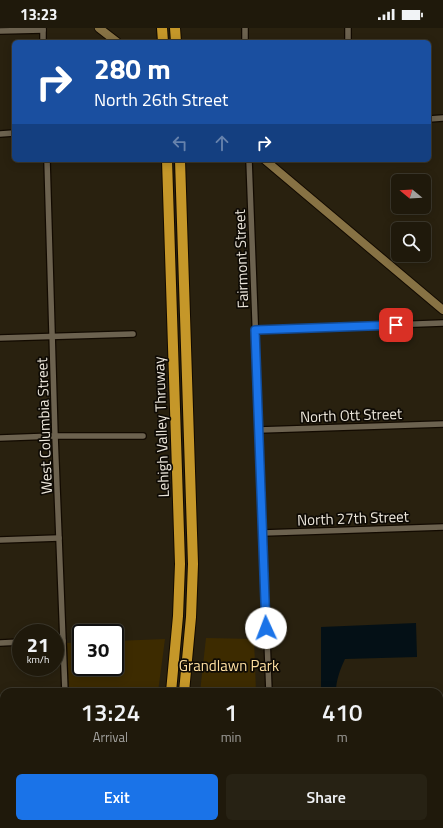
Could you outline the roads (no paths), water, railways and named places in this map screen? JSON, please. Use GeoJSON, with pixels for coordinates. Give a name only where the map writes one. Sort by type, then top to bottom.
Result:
{"type":"FeatureCollection","features":[{"type":"Feature","properties":{"kind":"highway"},"geometry":{"type":"LineString","coordinates":[[162,28],[163,40]]}},
{"type":"Feature","properties":{"kind":"highway"},"geometry":{"type":"LineString","coordinates":[[175,28],[176,40]]}},
{"type":"Feature","properties":{"kind":"highway","name":"Lehigh Valley Thruway"},"geometry":{"type":"LineString","coordinates":[[167,162],[180,564],[178,623],[171,688]]}},
{"type":"Feature","properties":{"kind":"highway","name":"Lehigh Valley Thruway"},"geometry":{"type":"LineString","coordinates":[[180,162],[192,564],[191,617],[184,688]]}},
{"type":"Feature","properties":{"kind":"street"},"geometry":{"type":"LineString","coordinates":[[99,28],[114,40]]}},
{"type":"Feature","properties":{"kind":"street"},"geometry":{"type":"LineString","coordinates":[[245,28],[246,40]]}},
{"type":"Feature","properties":{"kind":"street"},"geometry":{"type":"LineString","coordinates":[[348,28],[348,40]]}},
{"type":"Feature","properties":{"kind":"street"},"geometry":{"type":"LineString","coordinates":[[0,31],[43,29],[43,40]]}},
{"type":"Feature","properties":{"kind":"street"},"geometry":{"type":"LineString","coordinates":[[431,119],[443,118]]}},
{"type":"Feature","properties":{"kind":"street"},"geometry":{"type":"LineString","coordinates":[[0,134],[12,133]]}},
{"type":"Feature","properties":{"kind":"street","name":"West Columbia Street"},"geometry":{"type":"LineString","coordinates":[[47,162],[62,624]]}},
{"type":"Feature","properties":{"kind":"street","name":"Fairmont Street"},"geometry":{"type":"LineString","coordinates":[[249,162],[269,688]]}},
{"type":"Feature","properties":{"kind":"street"},"geometry":{"type":"LineString","coordinates":[[267,162],[443,310]]}},
{"type":"Feature","properties":{"kind":"street"},"geometry":{"type":"LineString","coordinates":[[255,330],[443,323]]}},
{"type":"Feature","properties":{"kind":"street"},"geometry":{"type":"LineString","coordinates":[[0,338],[133,334]]}},
{"type":"Feature","properties":{"kind":"street","name":"North Ott Street"},"geometry":{"type":"LineString","coordinates":[[259,430],[443,424]]}},
{"type":"Feature","properties":{"kind":"street"},"geometry":{"type":"LineString","coordinates":[[0,438],[55,436],[143,436]]}},
{"type":"Feature","properties":{"kind":"street","name":"North 27th Street"},"geometry":{"type":"LineString","coordinates":[[263,533],[443,527]]}},
{"type":"Feature","properties":{"kind":"street"},"geometry":{"type":"LineString","coordinates":[[0,540],[59,538]]}},
{"type":"Feature","properties":{"kind":"street"},"geometry":{"type":"LineString","coordinates":[[0,643],[12,642]]}},
{"type":"Feature","properties":{"kind":"street","name":"West Columbia Street"},"geometry":{"type":"LineString","coordinates":[[64,666],[65,688]]}},
{"type":"Feature","properties":{"kind":"park label","name":"Grandlawn Park"},"geometry":{"type":"Point","coordinates":[229,665]}}]}
